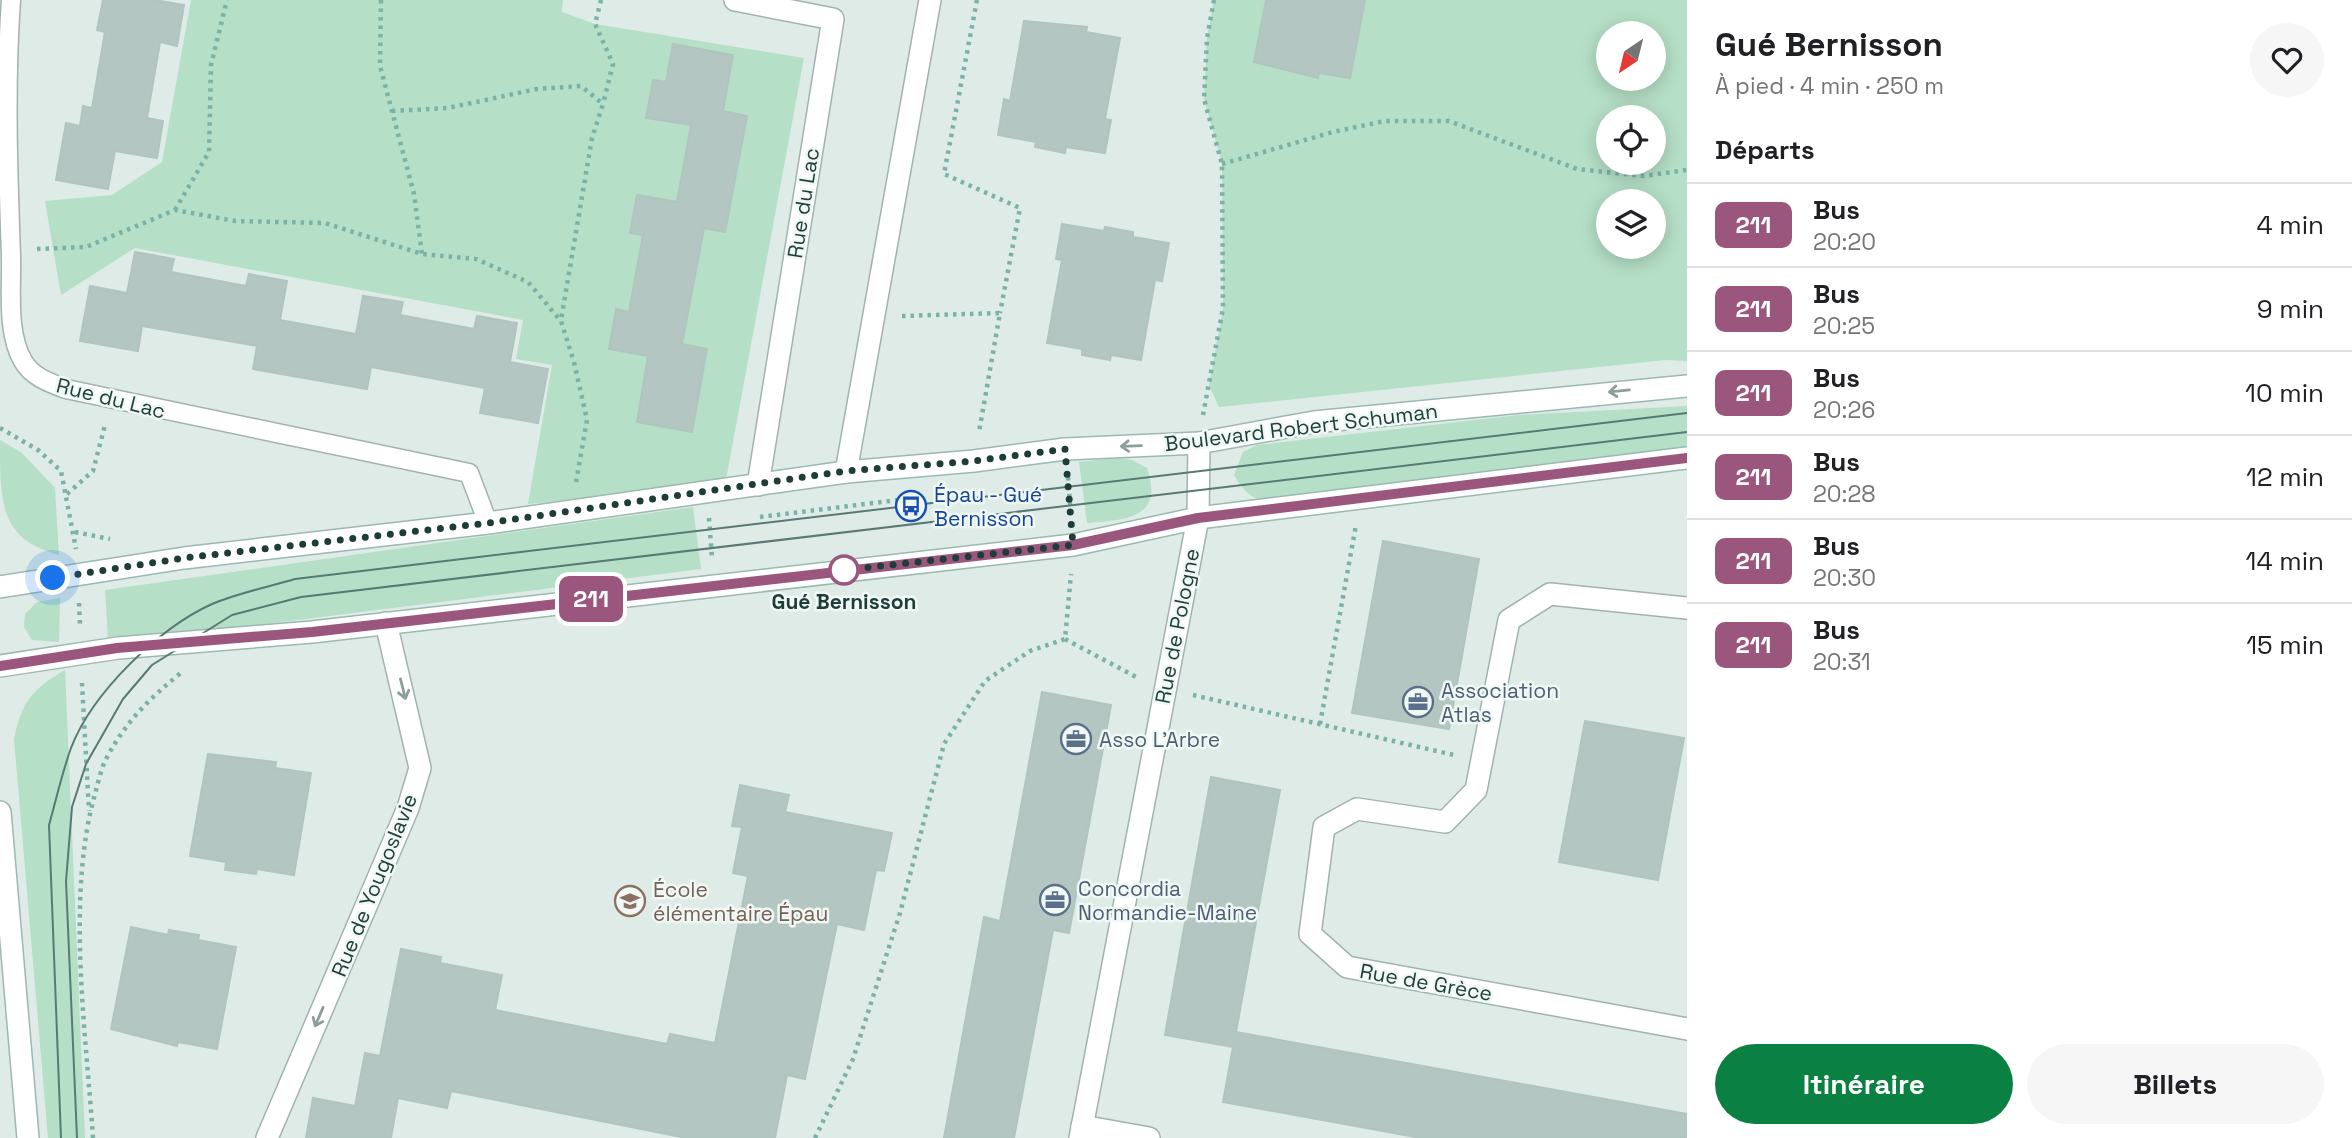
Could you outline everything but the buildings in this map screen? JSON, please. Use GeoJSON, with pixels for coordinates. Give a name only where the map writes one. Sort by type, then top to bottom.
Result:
{"type":"FeatureCollection","features":[{"type":"Feature","properties":{"kind":"street","name":"Rue du Lac"},"geometry":{"type":"LineString","coordinates":[[735,0],[833,19],[758,485]]}},
{"type":"Feature","properties":{"kind":"street"},"geometry":{"type":"LineString","coordinates":[[846,471],[930,0]]}},
{"type":"Feature","properties":{"kind":"street","name":"Boulevard Robert Schuman"},"geometry":{"type":"LineString","coordinates":[[0,587],[184,558],[488,523],[846,471],[974,461],[1065,449],[1199,443],[1314,422],[1687,386]]}},
{"type":"Feature","properties":{"kind":"street","name":"Rue de Pologne"},"geometry":{"type":"LineString","coordinates":[[1081,1132],[1198,518],[1199,443]]}},
{"type":"Feature","properties":{"kind":"street"},"geometry":{"type":"LineString","coordinates":[[0,666],[117,648],[386,623],[1073,545],[1198,518],[1687,458]]}},
{"type":"Feature","properties":{"kind":"street","name":"Rue de Grèce"},"geometry":{"type":"LineString","coordinates":[[1687,608],[1550,594],[1509,620],[1476,790],[1445,822],[1357,809],[1324,827],[1310,934],[1347,967],[1687,1029]]}},
{"type":"Feature","properties":{"kind":"street","name":"Rue de Yougoslavie"},"geometry":{"type":"LineString","coordinates":[[267,1138],[408,808],[420,768],[386,623]]}},
{"type":"Feature","properties":{"kind":"street"},"geometry":{"type":"LineString","coordinates":[[0,812],[28,1138]]}},
{"type":"Feature","properties":{"kind":"street"},"geometry":{"type":"LineString","coordinates":[[1081,1132],[1149,1138]]}},
{"type":"Feature","properties":{"kind":"lane","name":"Rue du Lac"},"geometry":{"type":"LineString","coordinates":[[11,0],[8,50],[13,339],[23,362],[40,379],[111,400],[469,473],[488,523]]}},
{"type":"Feature","properties":{"kind":"path"},"geometry":{"type":"LineString","coordinates":[[175,210],[209,152],[211,65],[227,0]]}},
{"type":"Feature","properties":{"kind":"path"},"geometry":{"type":"LineString","coordinates":[[382,0],[380,66],[414,194],[422,254]]}},
{"type":"Feature","properties":{"kind":"path"},"geometry":{"type":"LineString","coordinates":[[561,321],[592,138],[613,64],[595,24],[601,0]]}},
{"type":"Feature","properties":{"kind":"path"},"geometry":{"type":"LineString","coordinates":[[974,461],[1020,208],[944,174],[977,0]]}},
{"type":"Feature","properties":{"kind":"path"},"geometry":{"type":"LineString","coordinates":[[1199,443],[1223,309],[1222,164],[1204,99],[1207,38],[1213,0]]}},
{"type":"Feature","properties":{"kind":"path"},"geometry":{"type":"LineString","coordinates":[[392,111],[448,108],[537,89],[581,86],[603,104]]}},
{"type":"Feature","properties":{"kind":"path"},"geometry":{"type":"LineString","coordinates":[[1222,164],[1333,132],[1385,121],[1449,121],[1577,169],[1643,176],[1687,170]]}},
{"type":"Feature","properties":{"kind":"path"},"geometry":{"type":"LineString","coordinates":[[11,247],[86,247],[175,210],[235,221],[325,223],[422,254],[476,259],[528,282],[561,321],[575,362],[587,419],[571,510]]}},
{"type":"Feature","properties":{"kind":"path"},"geometry":{"type":"LineString","coordinates":[[873,317],[1000,313]]}},
{"type":"Feature","properties":{"kind":"path"},"geometry":{"type":"LineString","coordinates":[[66,494],[93,471],[111,400]]}},
{"type":"Feature","properties":{"kind":"path"},"geometry":{"type":"LineString","coordinates":[[1065,449],[1073,545],[1065,639]]}},
{"type":"Feature","properties":{"kind":"path"},"geometry":{"type":"LineString","coordinates":[[1054,481],[1068,480]]}},
{"type":"Feature","properties":{"kind":"path"},"geometry":{"type":"LineString","coordinates":[[751,517],[916,498]]}},
{"type":"Feature","properties":{"kind":"path"},"geometry":{"type":"LineString","coordinates":[[1320,724],[1360,498]]}},
{"type":"Feature","properties":{"kind":"path"},"geometry":{"type":"LineString","coordinates":[[710,522],[723,521]]}},
{"type":"Feature","properties":{"kind":"path"},"geometry":{"type":"LineString","coordinates":[[815,1138],[853,1059],[900,913],[944,744],[985,681],[1030,651],[1065,639],[1136,678],[1165,689],[1482,761]]}},
{"type":"Feature","properties":{"kind":"path"},"geometry":{"type":"LineString","coordinates":[[93,1138],[83,994],[81,877],[89,815],[105,760],[140,708],[183,672]]}},
{"type":"Feature","properties":{"kind":"green space"},"geometry":{"type":"Polygon","coordinates":[[[191,0],[563,0],[562,12],[595,24],[804,58],[725,485],[528,504],[552,365],[516,359],[523,320],[135,248],[61,295],[45,201],[112,195],[162,162],[191,0]]]}},
{"type":"Feature","properties":{"kind":"green space"},"geometry":{"type":"Polygon","coordinates":[[[1214,0],[1687,0],[1687,361],[1665,360],[1219,407],[1209,385],[1223,308],[1222,164],[1204,99],[1207,38],[1214,0]]]}},
{"type":"Feature","properties":{"kind":"green space"},"geometry":{"type":"Polygon","coordinates":[[[1687,406],[1687,449],[1270,502],[1249,494],[1234,475],[1243,452],[1257,445],[1519,415],[1687,406]]]}},
{"type":"Feature","properties":{"kind":"green space"},"geometry":{"type":"Polygon","coordinates":[[[0,440],[22,453],[55,488],[59,555],[25,539],[14,529],[7,516],[1,483],[0,440]]]}},
{"type":"Feature","properties":{"kind":"green space"},"geometry":{"type":"Polygon","coordinates":[[[1116,458],[1132,460],[1147,468],[1151,485],[1146,507],[1128,517],[1087,523],[1079,462],[1116,458]]]}},
{"type":"Feature","properties":{"kind":"green space"},"geometry":{"type":"Polygon","coordinates":[[[693,507],[701,569],[242,627],[108,639],[105,590],[693,507]]]}},
{"type":"Feature","properties":{"kind":"green space"},"geometry":{"type":"Polygon","coordinates":[[[60,598],[59,642],[32,640],[24,627],[25,614],[37,602],[60,598]]]}},
{"type":"Feature","properties":{"kind":"green space"},"geometry":{"type":"Polygon","coordinates":[[[65,670],[85,1138],[48,1138],[14,739],[20,716],[30,698],[45,683],[65,670]]]}},
{"type":"Feature","properties":{"kind":"tram line"},"geometry":{"type":"LineString","coordinates":[[61,1138],[49,825],[62,777],[81,727],[111,685],[130,664],[171,629],[212,604],[295,579],[1687,413]]}},
{"type":"Feature","properties":{"kind":"tram line"},"geometry":{"type":"LineString","coordinates":[[77,1138],[66,881],[72,807],[86,764],[123,699],[152,665],[232,615],[301,597],[1687,432]]}},
{"type":"Feature","properties":{"kind":"bus line","name":"211"},"geometry":{"type":"LineString","coordinates":[[0,666],[117,648],[312,632],[1073,545],[1198,518],[1687,458]]}},
{"type":"Feature","properties":{"kind":"place","name":"Épau - Gué Bernisson"},"geometry":{"type":"Point","coordinates":[911,506]}},
{"type":"Feature","properties":{"kind":"place","name":"Gué Bernisson"},"geometry":{"type":"Point","coordinates":[844,570]}},
{"type":"Feature","properties":{"kind":"place","name":"Association Atlas"},"geometry":{"type":"Point","coordinates":[1418,702]}},
{"type":"Feature","properties":{"kind":"place","name":"Asso L'Arbre"},"geometry":{"type":"Point","coordinates":[1076,739]}},
{"type":"Feature","properties":{"kind":"place","name":"Concordia Normandie-Maine"},"geometry":{"type":"Point","coordinates":[1055,900]}},
{"type":"Feature","properties":{"kind":"place","name":"École élémentaire Épau"},"geometry":{"type":"Point","coordinates":[630,901]}},
{"type":"Feature","properties":{"kind":"route"},"geometry":{"type":"LineString","coordinates":[[53,578],[184,558],[488,523],[846,471],[974,461],[1065,449],[1073,545],[844,570]]}}]}
